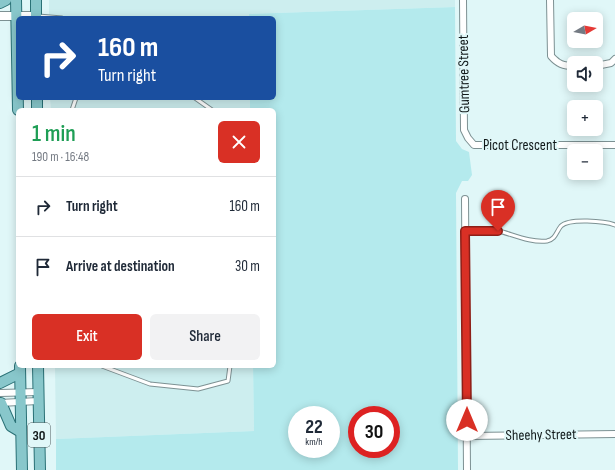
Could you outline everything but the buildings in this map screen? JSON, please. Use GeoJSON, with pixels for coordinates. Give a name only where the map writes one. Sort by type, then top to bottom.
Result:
{"type":"FeatureCollection","features":[{"type":"Feature","properties":{"kind":"main road"},"geometry":{"type":"LineString","coordinates":[[0,3],[6,0]]}},
{"type":"Feature","properties":{"kind":"main road"},"geometry":{"type":"LineString","coordinates":[[16,0],[16,16]]}},
{"type":"Feature","properties":{"kind":"main road"},"geometry":{"type":"LineString","coordinates":[[36,0],[36,16]]}},
{"type":"Feature","properties":{"kind":"main road","name":"30"},"geometry":{"type":"LineString","coordinates":[[38,368],[40,470]]}},
{"type":"Feature","properties":{"kind":"main road"},"geometry":{"type":"LineString","coordinates":[[0,383],[20,369]]}},
{"type":"Feature","properties":{"kind":"main road","name":"30"},"geometry":{"type":"LineString","coordinates":[[20,369],[22,470]]}},
{"type":"Feature","properties":{"kind":"main road"},"geometry":{"type":"LineString","coordinates":[[0,400],[11,426],[21,432]]}},
{"type":"Feature","properties":{"kind":"street","name":"Gumtree Street"},"geometry":{"type":"LineString","coordinates":[[463,0],[464,130],[468,138],[474,144]]}},
{"type":"Feature","properties":{"kind":"street"},"geometry":{"type":"LineString","coordinates":[[550,0],[551,56],[557,63],[567,66]]}},
{"type":"Feature","properties":{"kind":"street"},"geometry":{"type":"LineString","coordinates":[[0,16],[16,16]]}},
{"type":"Feature","properties":{"kind":"street"},"geometry":{"type":"LineString","coordinates":[[603,65],[612,63],[615,59]]}},
{"type":"Feature","properties":{"kind":"street","name":"Picot Crescent"},"geometry":{"type":"LineString","coordinates":[[474,144],[615,145]]}},
{"type":"Feature","properties":{"kind":"street"},"geometry":{"type":"LineString","coordinates":[[465,199],[467,470]]}},
{"type":"Feature","properties":{"kind":"street"},"geometry":{"type":"LineString","coordinates":[[0,400],[38,396]]}},
{"type":"Feature","properties":{"kind":"street"},"geometry":{"type":"LineString","coordinates":[[0,400],[38,396]]}},
{"type":"Feature","properties":{"kind":"street","name":"Sheehy Street"},"geometry":{"type":"LineString","coordinates":[[467,436],[615,434]]}},
{"type":"Feature","properties":{"kind":"lane"},"geometry":{"type":"LineString","coordinates":[[198,100],[209,108]]}},
{"type":"Feature","properties":{"kind":"lane"},"geometry":{"type":"LineString","coordinates":[[465,231],[498,231],[520,238],[548,241],[556,237],[562,226],[569,222],[606,222],[615,226]]}},
{"type":"Feature","properties":{"kind":"lane"},"geometry":{"type":"LineString","coordinates":[[107,368],[150,384],[198,389],[228,381],[230,368]]}},
{"type":"Feature","properties":{"kind":"shaded area"},"geometry":{"type":"Polygon","coordinates":[[[49,0],[455,0],[455,7],[249,14],[249,16],[49,16],[49,0]]]}},
{"type":"Feature","properties":{"kind":"shaded area"},"geometry":{"type":"Polygon","coordinates":[[[455,7],[456,141],[462,149],[469,152],[472,175],[468,181],[462,181],[456,193],[458,470],[56,470],[56,439],[254,431],[253,368],[276,368],[276,108],[250,108],[250,100],[276,100],[276,16],[249,16],[249,14],[455,7]]]}},
{"type":"Feature","properties":{"kind":"shaded area"},"geometry":{"type":"Polygon","coordinates":[[[50,100],[250,100],[250,108],[51,108],[50,100]]]}},
{"type":"Feature","properties":{"kind":"shaded area"},"geometry":{"type":"Polygon","coordinates":[[[55,368],[253,368],[254,431],[56,439],[55,368]]]}},
{"type":"Feature","properties":{"kind":"route"},"geometry":{"type":"LineString","coordinates":[[467,420],[465,231],[498,231]]}}]}
